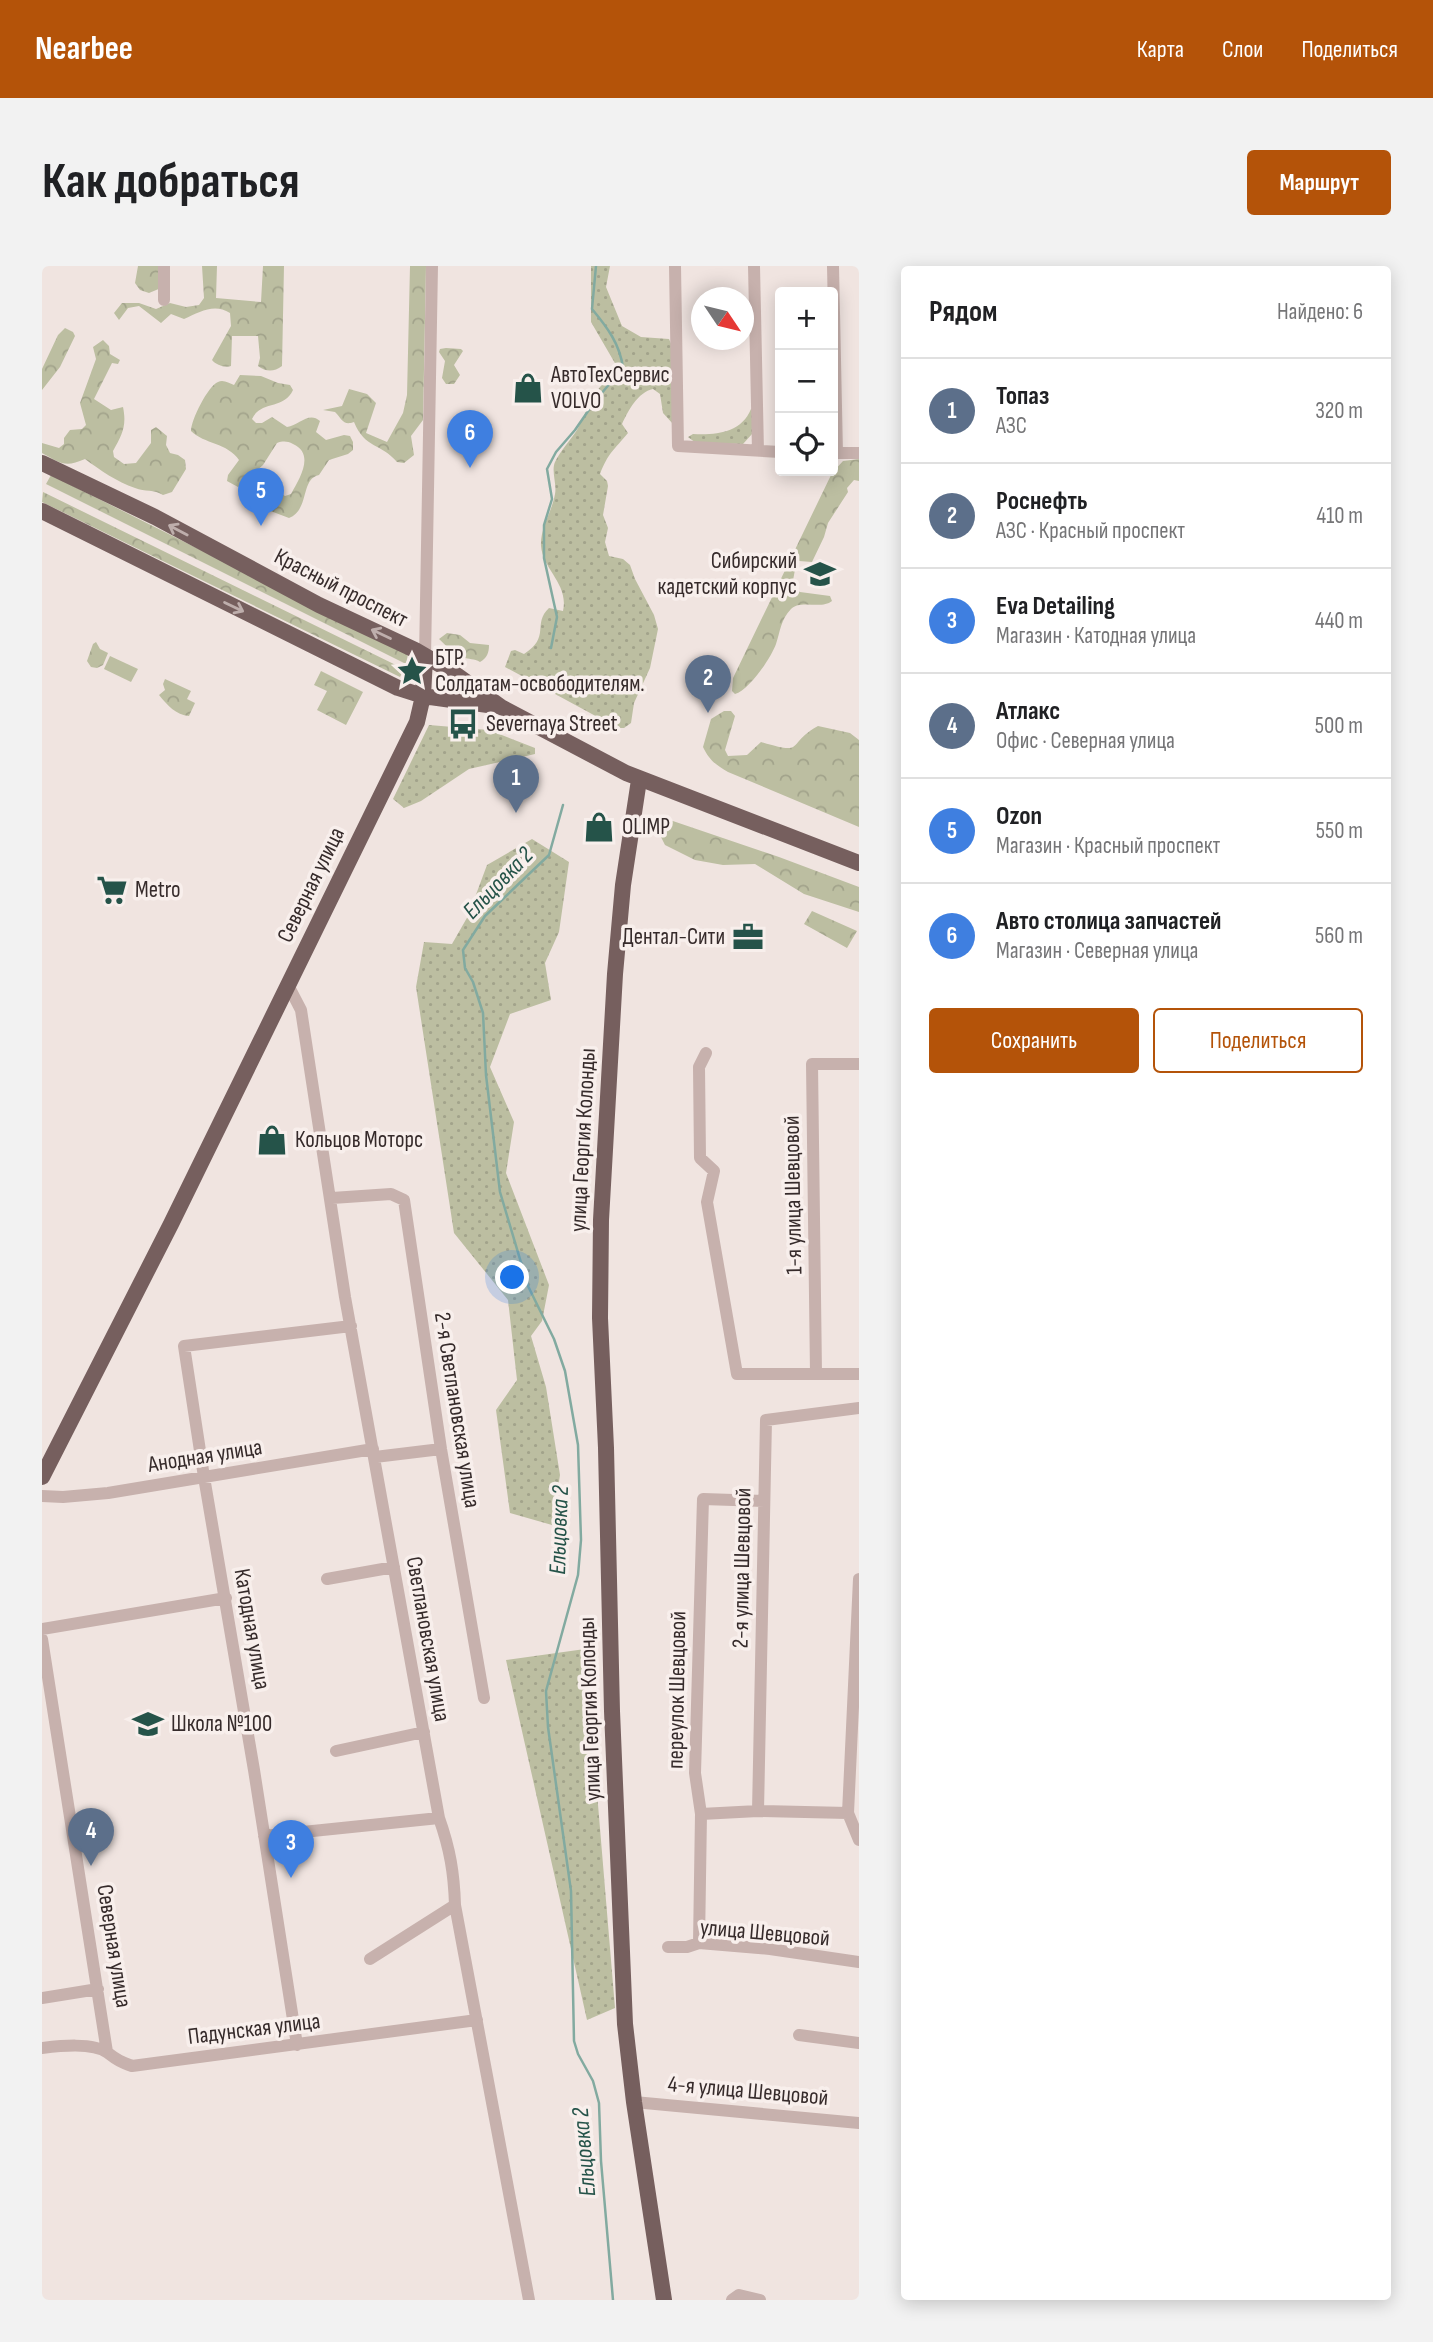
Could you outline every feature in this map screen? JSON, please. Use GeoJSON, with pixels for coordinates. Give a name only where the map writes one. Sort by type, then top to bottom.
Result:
{"type":"FeatureCollection","features":[{"type":"Feature","properties":{"kind":"main road","name":"Красный проспект"},"geometry":{"type":"LineString","coordinates":[[43,465],[155,517],[319,605],[415,650],[451,671],[501,707],[639,780],[765,825],[859,863]]}},
{"type":"Feature","properties":{"kind":"main road","name":"Красный проспект"},"geometry":{"type":"LineString","coordinates":[[42,510],[398,688],[424,696],[501,707]]}},
{"type":"Feature","properties":{"kind":"main road","name":"Северная улица"},"geometry":{"type":"LineString","coordinates":[[42,1477],[172,1224],[417,722],[424,696],[425,658]]}},
{"type":"Feature","properties":{"kind":"main road","name":"улица Георгия Колонды"},"geometry":{"type":"LineString","coordinates":[[639,780],[625,871],[615,974],[601,1220],[600,1318],[625,2024],[664,2300]]}},
{"type":"Feature","properties":{"kind":"street"},"geometry":{"type":"LineString","coordinates":[[163,300],[164,266]]}},
{"type":"Feature","properties":{"kind":"street","name":"Северная улица"},"geometry":{"type":"LineString","coordinates":[[425,658],[432,266]]}},
{"type":"Feature","properties":{"kind":"street"},"geometry":{"type":"LineString","coordinates":[[675,266],[678,446],[775,452]]}},
{"type":"Feature","properties":{"kind":"street"},"geometry":{"type":"LineString","coordinates":[[754,266],[758,451]]}},
{"type":"Feature","properties":{"kind":"street"},"geometry":{"type":"LineString","coordinates":[[834,266],[835,413]]}},
{"type":"Feature","properties":{"kind":"street"},"geometry":{"type":"LineString","coordinates":[[838,453],[859,453]]}},
{"type":"Feature","properties":{"kind":"street","name":"Светлановская улица"},"geometry":{"type":"LineString","coordinates":[[288,985],[301,1010],[351,1326],[439,1818],[450,1849],[455,1905],[529,2300]]}},
{"type":"Feature","properties":{"kind":"street"},"geometry":{"type":"LineString","coordinates":[[706,1053],[699,1068],[700,1158],[714,1171],[707,1202],[737,1374],[859,1374]]}},
{"type":"Feature","properties":{"kind":"street","name":"1-я улица Шевцовой"},"geometry":{"type":"LineString","coordinates":[[816,1373],[812,1064],[859,1064]]}},
{"type":"Feature","properties":{"kind":"street","name":"2-я Светлановская улица"},"geometry":{"type":"LineString","coordinates":[[332,1198],[391,1194],[404,1200],[441,1449],[484,1698]]}},
{"type":"Feature","properties":{"kind":"street","name":"Катодная улица"},"geometry":{"type":"LineString","coordinates":[[297,2045],[184,1346],[351,1326]]}},
{"type":"Feature","properties":{"kind":"street","name":"2-я улица Шевцовой"},"geometry":{"type":"LineString","coordinates":[[758,1811],[766,1420],[859,1408]]}},
{"type":"Feature","properties":{"kind":"street","name":"Анодная улица"},"geometry":{"type":"LineString","coordinates":[[42,1496],[108,1493],[374,1453],[441,1449]]}},
{"type":"Feature","properties":{"kind":"street","name":"переулок Шевцовой"},"geometry":{"type":"LineString","coordinates":[[699,1943],[701,1814],[695,1773],[703,1499],[764,1501]]}},
{"type":"Feature","properties":{"kind":"street"},"geometry":{"type":"LineString","coordinates":[[327,1579],[394,1567]]}},
{"type":"Feature","properties":{"kind":"street"},"geometry":{"type":"LineString","coordinates":[[859,1579],[848,1813],[859,1840]]}},
{"type":"Feature","properties":{"kind":"street"},"geometry":{"type":"LineString","coordinates":[[42,1629],[226,1598]]}},
{"type":"Feature","properties":{"kind":"street","name":"Северная улица"},"geometry":{"type":"LineString","coordinates":[[42,1639],[49,1721],[107,2052]]}},
{"type":"Feature","properties":{"kind":"street"},"geometry":{"type":"LineString","coordinates":[[336,1751],[424,1732]]}},
{"type":"Feature","properties":{"kind":"street"},"geometry":{"type":"LineString","coordinates":[[701,1814],[758,1811],[848,1813]]}},
{"type":"Feature","properties":{"kind":"street"},"geometry":{"type":"LineString","coordinates":[[264,1836],[439,1818]]}},
{"type":"Feature","properties":{"kind":"street"},"geometry":{"type":"LineString","coordinates":[[370,1959],[455,1905]]}},
{"type":"Feature","properties":{"kind":"street","name":"улица Шевцовой"},"geometry":{"type":"LineString","coordinates":[[668,1947],[687,1947],[699,1943],[770,1949],[859,1962]]}},
{"type":"Feature","properties":{"kind":"street"},"geometry":{"type":"LineString","coordinates":[[42,1998],[98,1989]]}},
{"type":"Feature","properties":{"kind":"street","name":"Падунская улица"},"geometry":{"type":"LineString","coordinates":[[42,2049],[72,2044],[107,2052],[112,2059],[132,2066],[477,2020]]}},
{"type":"Feature","properties":{"kind":"street"},"geometry":{"type":"LineString","coordinates":[[799,2035],[859,2043]]}},
{"type":"Feature","properties":{"kind":"street","name":"4-я улица Шевцовой"},"geometry":{"type":"LineString","coordinates":[[634,2102],[859,2123]]}},
{"type":"Feature","properties":{"kind":"street"},"geometry":{"type":"LineString","coordinates":[[732,2300],[739,2295],[760,2300]]}},
{"type":"Feature","properties":{"kind":"green space"},"geometry":{"type":"Polygon","coordinates":[[[138,266],[170,266],[161,288],[149,293],[140,290],[135,283],[138,266]]]}},
{"type":"Feature","properties":{"kind":"green space"},"geometry":{"type":"Polygon","coordinates":[[[202,266],[217,266],[216,298],[261,302],[263,266],[284,266],[282,366],[270,370],[258,366],[258,336],[232,336],[231,366],[214,362],[212,360],[231,326],[230,313],[224,310],[207,310],[184,319],[171,314],[161,323],[139,306],[128,308],[119,320],[114,313],[122,303],[139,303],[156,309],[170,303],[186,307],[199,305],[204,298],[202,266]]]}},
{"type":"Feature","properties":{"kind":"green space"},"geometry":{"type":"Polygon","coordinates":[[[410,266],[426,266],[423,420],[411,436],[414,455],[404,463],[397,462],[368,442],[354,422],[345,422],[335,412],[323,410],[342,406],[349,389],[367,394],[376,403],[366,433],[387,442],[403,413],[407,395],[410,266]]]}},
{"type":"Feature","properties":{"kind":"green space"},"geometry":{"type":"Polygon","coordinates":[[[591,266],[610,266],[606,287],[622,326],[641,337],[669,339],[673,348],[673,424],[663,413],[660,394],[653,389],[643,394],[630,408],[622,424],[628,433],[609,456],[600,474],[608,486],[603,515],[608,528],[605,542],[609,556],[623,559],[630,565],[658,629],[650,668],[634,703],[631,723],[624,728],[609,728],[603,720],[505,667],[511,651],[524,654],[537,642],[544,614],[549,608],[563,611],[562,593],[541,546],[542,533],[555,494],[555,462],[577,430],[601,386],[613,378],[623,377],[591,322],[591,266]]]}},
{"type":"Feature","properties":{"kind":"green space"},"geometry":{"type":"Polygon","coordinates":[[[65,328],[75,336],[60,367],[42,390],[42,369],[58,335],[65,328]]]}},
{"type":"Feature","properties":{"kind":"green space"},"geometry":{"type":"Polygon","coordinates":[[[103,340],[109,346],[110,354],[120,360],[118,364],[112,363],[94,399],[111,410],[123,407],[124,425],[113,451],[114,457],[124,464],[136,463],[151,443],[151,430],[156,427],[167,436],[166,445],[170,453],[185,460],[186,469],[172,492],[163,495],[128,485],[85,459],[63,463],[42,453],[42,443],[59,448],[64,444],[64,438],[70,430],[82,429],[86,425],[80,403],[96,359],[93,347],[103,340]]]}},
{"type":"Feature","properties":{"kind":"green space"},"geometry":{"type":"Polygon","coordinates":[[[440,349],[463,351],[454,365],[460,375],[454,384],[446,384],[442,378],[445,361],[439,352],[440,349]]]}},
{"type":"Feature","properties":{"kind":"green space"},"geometry":{"type":"Polygon","coordinates":[[[240,375],[261,376],[290,385],[293,390],[284,400],[256,413],[252,419],[256,423],[262,423],[272,417],[287,427],[312,417],[320,421],[316,432],[326,440],[344,435],[350,436],[353,442],[353,450],[329,460],[319,475],[309,482],[300,508],[289,518],[260,507],[247,493],[247,487],[257,483],[271,487],[285,496],[291,494],[304,467],[300,448],[287,442],[277,443],[263,465],[238,487],[227,481],[228,475],[239,460],[234,454],[191,431],[205,396],[214,385],[220,381],[234,385],[240,375]]]}},
{"type":"Feature","properties":{"kind":"green space"},"geometry":{"type":"Polygon","coordinates":[[[754,408],[752,434],[743,444],[696,443],[688,437],[735,428],[754,408]]]}},
{"type":"Feature","properties":{"kind":"green space"},"geometry":{"type":"Polygon","coordinates":[[[859,459],[859,481],[854,480],[847,488],[848,492],[828,523],[812,562],[799,561],[796,564],[792,586],[800,592],[830,596],[832,601],[822,605],[800,605],[791,609],[783,621],[776,644],[765,665],[747,686],[735,694],[732,691],[733,678],[831,476],[838,476],[838,466],[843,461],[859,459]]]}},
{"type":"Feature","properties":{"kind":"green space"},"geometry":{"type":"Polygon","coordinates":[[[51,475],[408,654],[406,664],[46,484],[51,475]]]}},
{"type":"Feature","properties":{"kind":"green space"},"geometry":{"type":"Polygon","coordinates":[[[43,492],[404,669],[400,677],[42,502],[43,492]]]}},
{"type":"Feature","properties":{"kind":"green space"},"geometry":{"type":"Polygon","coordinates":[[[447,633],[460,635],[470,643],[489,645],[487,655],[480,662],[465,658],[439,639],[447,633]]]}},
{"type":"Feature","properties":{"kind":"green space"},"geometry":{"type":"Polygon","coordinates":[[[96,642],[100,649],[108,653],[103,665],[97,668],[91,667],[87,661],[96,642]]]}},
{"type":"Feature","properties":{"kind":"green space"},"geometry":{"type":"Polygon","coordinates":[[[110,656],[138,669],[131,682],[104,669],[110,656]]]}},
{"type":"Feature","properties":{"kind":"green space"},"geometry":{"type":"Polygon","coordinates":[[[321,671],[363,692],[346,725],[317,710],[327,691],[314,685],[321,671]]]}},
{"type":"Feature","properties":{"kind":"green space"},"geometry":{"type":"Polygon","coordinates":[[[165,679],[191,691],[187,699],[195,703],[189,716],[176,712],[159,695],[165,690],[165,679]]]}},
{"type":"Feature","properties":{"kind":"green space"},"geometry":{"type":"Polygon","coordinates":[[[724,711],[731,711],[735,716],[725,750],[728,756],[747,755],[761,742],[791,748],[818,726],[850,733],[859,740],[859,827],[728,772],[713,762],[703,747],[711,719],[724,711]]]}},
{"type":"Feature","properties":{"kind":"green space"},"geometry":{"type":"Polygon","coordinates":[[[429,725],[489,730],[535,748],[535,754],[469,769],[421,801],[404,808],[393,799],[429,725]]]}},
{"type":"Feature","properties":{"kind":"green space"},"geometry":{"type":"Polygon","coordinates":[[[667,819],[859,887],[859,912],[804,894],[755,864],[723,865],[695,860],[665,845],[658,831],[667,819]]]}},
{"type":"Feature","properties":{"kind":"green space"},"geometry":{"type":"Polygon","coordinates":[[[532,839],[569,862],[559,932],[545,963],[551,1000],[510,1014],[490,1067],[514,1122],[506,1173],[549,1285],[542,1321],[531,1336],[546,1387],[560,1475],[552,1525],[510,1513],[496,1410],[517,1380],[508,1300],[454,1233],[416,987],[424,942],[452,944],[468,916],[487,865],[532,839]]]}},
{"type":"Feature","properties":{"kind":"green space"},"geometry":{"type":"Polygon","coordinates":[[[812,911],[857,931],[847,948],[804,924],[812,911]]]}},
{"type":"Feature","properties":{"kind":"green space"},"geometry":{"type":"Polygon","coordinates":[[[585,1649],[615,2008],[587,2020],[506,1660],[585,1649]]]}},
{"type":"Feature","properties":{"kind":"waterway","name":"Ельцовка 2"},"geometry":{"type":"LineString","coordinates":[[551,648],[557,617],[544,558],[544,525],[552,499],[547,469],[556,452],[623,368],[616,344],[592,309],[596,266]]}},
{"type":"Feature","properties":{"kind":"waterway","name":"Ельцовка 2"},"geometry":{"type":"LineString","coordinates":[[563,805],[549,855],[485,916],[463,950],[465,968],[473,982],[483,1013],[486,1075],[500,1192],[528,1286],[554,1339],[565,1371],[578,1445],[581,1540],[578,1575],[546,1691],[548,1727],[571,1891],[574,2041],[593,2081],[599,2103],[601,2161],[613,2300]]}},
{"type":"Feature","properties":{"kind":"place","name":"АвтоТехСервис VOLVO"},"geometry":{"type":"Point","coordinates":[528,388]}},
{"type":"Feature","properties":{"kind":"place","name":"Авто столица запчастей"},"geometry":{"type":"Point","coordinates":[470,468]}},
{"type":"Feature","properties":{"kind":"place","name":"Ozon"},"geometry":{"type":"Point","coordinates":[261,526]}},
{"type":"Feature","properties":{"kind":"place","name":"Сибирский кадетский корпус"},"geometry":{"type":"Point","coordinates":[820,574]}},
{"type":"Feature","properties":{"kind":"place","name":"БТР. Солдатам-освободителям."},"geometry":{"type":"Point","coordinates":[412,671]}},
{"type":"Feature","properties":{"kind":"place","name":"Роснефть"},"geometry":{"type":"Point","coordinates":[708,713]}},
{"type":"Feature","properties":{"kind":"place","name":"Severnaya Street"},"geometry":{"type":"Point","coordinates":[463,724]}},
{"type":"Feature","properties":{"kind":"place","name":"Топаз"},"geometry":{"type":"Point","coordinates":[516,813]}},
{"type":"Feature","properties":{"kind":"place","name":"OLIMP"},"geometry":{"type":"Point","coordinates":[599,827]}},
{"type":"Feature","properties":{"kind":"place","name":"Metro"},"geometry":{"type":"Point","coordinates":[112,890]}},
{"type":"Feature","properties":{"kind":"place","name":"Дентал-Сити"},"geometry":{"type":"Point","coordinates":[748,937]}},
{"type":"Feature","properties":{"kind":"place","name":"Кольцов Моторс"},"geometry":{"type":"Point","coordinates":[272,1140]}},
{"type":"Feature","properties":{"kind":"place","name":"Школа №100"},"geometry":{"type":"Point","coordinates":[148,1724]}},
{"type":"Feature","properties":{"kind":"place","name":"Атлакс"},"geometry":{"type":"Point","coordinates":[91,1866]}},
{"type":"Feature","properties":{"kind":"place","name":"Eva Detailing"},"geometry":{"type":"Point","coordinates":[291,1878]}}]}
